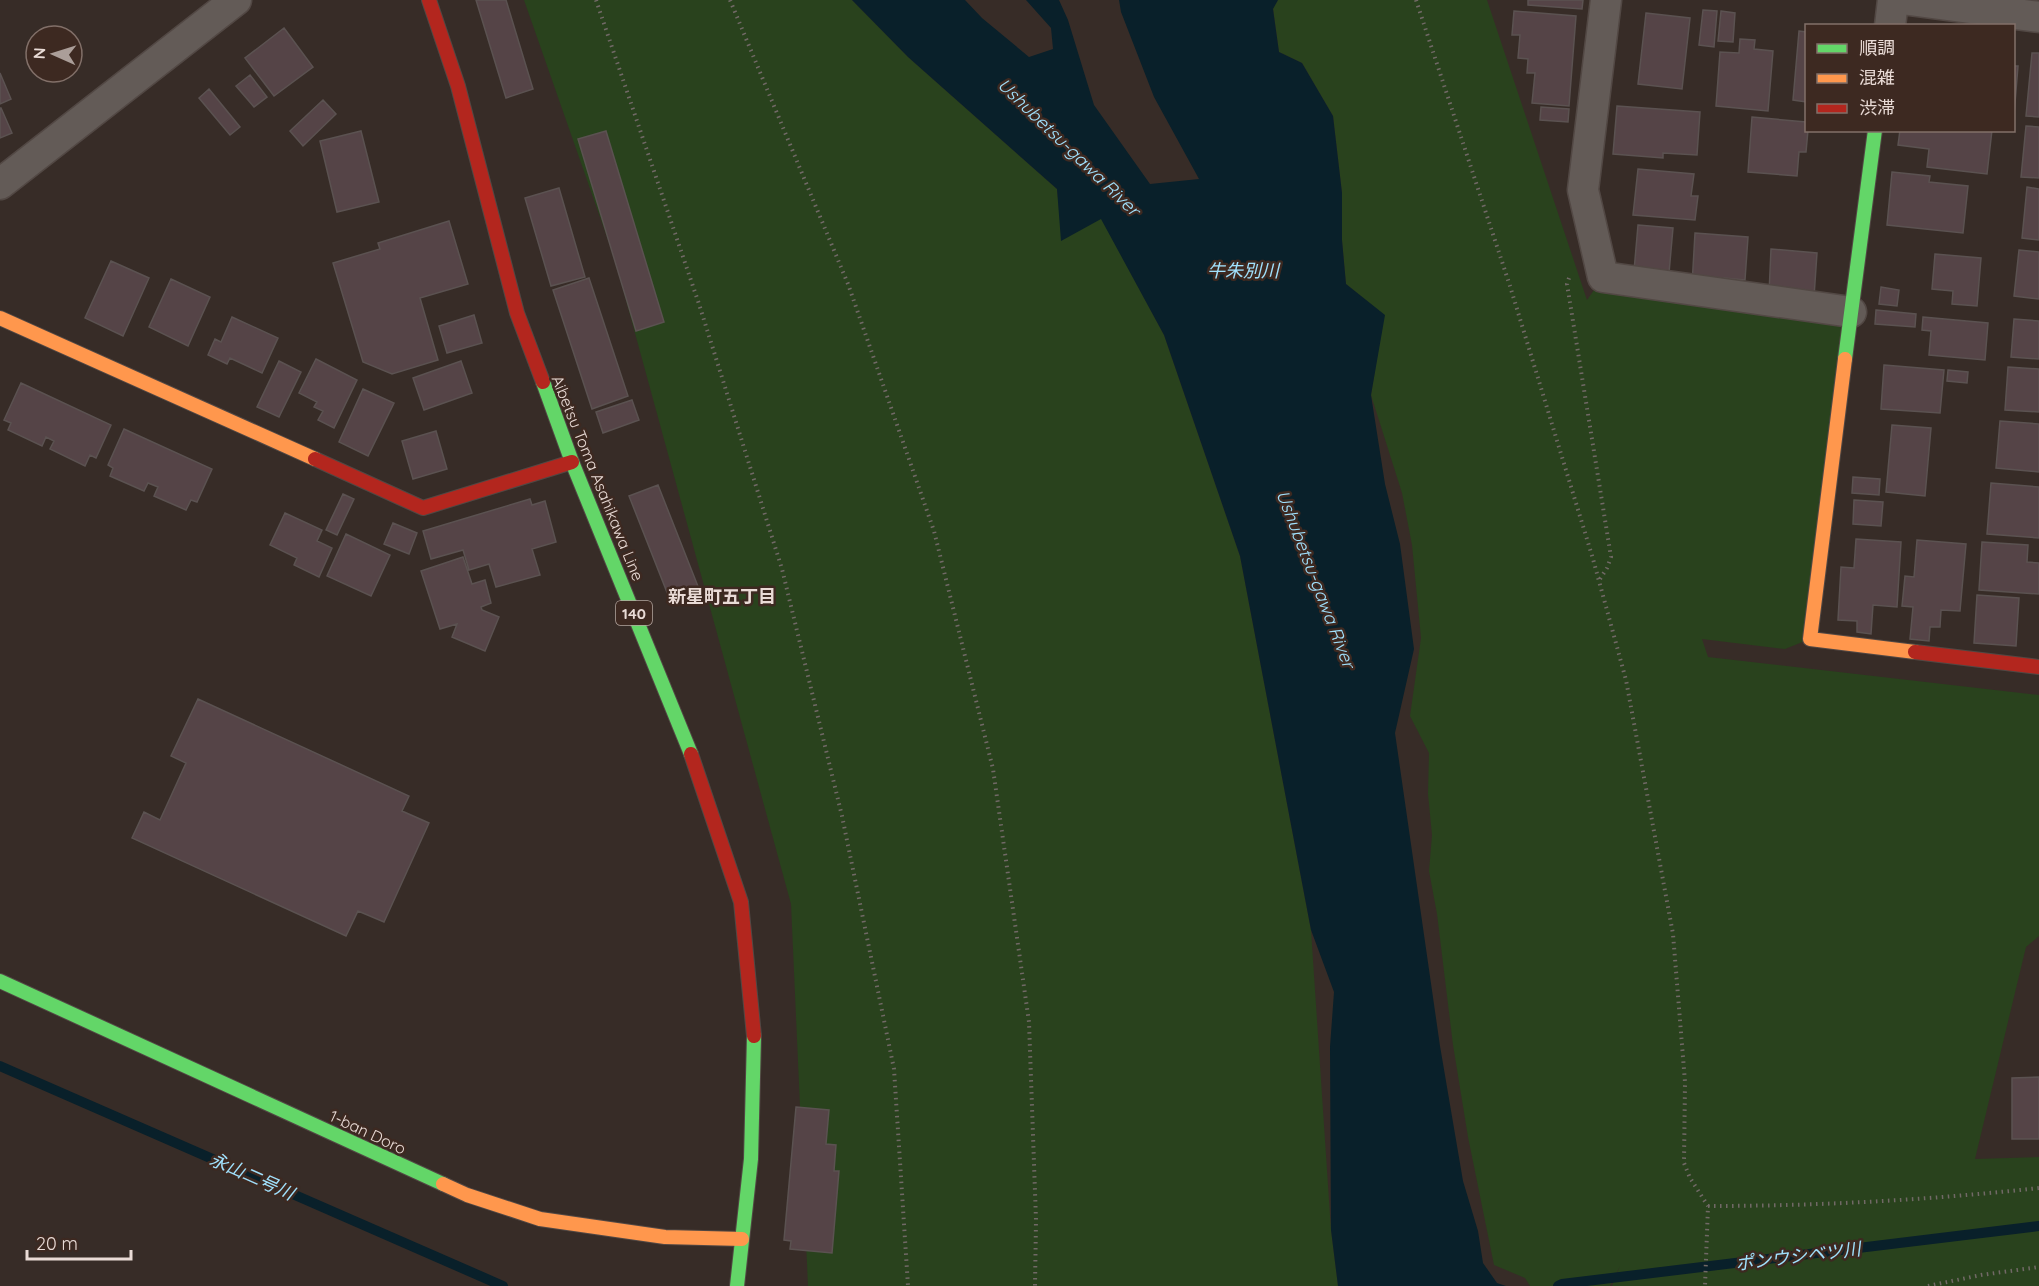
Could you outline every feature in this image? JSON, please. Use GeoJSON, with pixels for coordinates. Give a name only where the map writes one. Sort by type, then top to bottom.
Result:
{"type":"FeatureCollection","features":[{"type":"Feature","properties":{"kind":"street"},"geometry":{"type":"LineString","coordinates":[[0,184],[236,0]]}},
{"type":"Feature","properties":{"kind":"street","name":"Aibetsu Toma Asahikawa Line"},"geometry":{"type":"LineString","coordinates":[[429,0],[458,86],[517,313],[572,462],[687,741],[741,902],[755,1042],[751,1159],[736,1286]]}},
{"type":"Feature","properties":{"kind":"street"},"geometry":{"type":"LineString","coordinates":[[1606,0],[1583,190],[1603,277],[1851,312]]}},
{"type":"Feature","properties":{"kind":"street"},"geometry":{"type":"LineString","coordinates":[[1890,24],[1893,0]]}},
{"type":"Feature","properties":{"kind":"street"},"geometry":{"type":"LineString","coordinates":[[1909,0],[2039,17]]}},
{"type":"Feature","properties":{"kind":"street"},"geometry":{"type":"LineString","coordinates":[[1875,132],[1810,639],[2039,668]]}},
{"type":"Feature","properties":{"kind":"street"},"geometry":{"type":"LineString","coordinates":[[0,318],[423,508],[572,462]]}},
{"type":"Feature","properties":{"kind":"street","name":"1-ban Doro"},"geometry":{"type":"LineString","coordinates":[[0,981],[467,1195],[540,1219],[665,1237],[742,1239]]}},
{"type":"Feature","properties":{"kind":"path"},"geometry":{"type":"LineString","coordinates":[[596,0],[699,304],[782,569],[842,816],[894,1069],[908,1286]]}},
{"type":"Feature","properties":{"kind":"path"},"geometry":{"type":"LineString","coordinates":[[730,0],[848,284],[934,531],[993,769],[1029,1022],[1036,1220],[1035,1286]]}},
{"type":"Feature","properties":{"kind":"path"},"geometry":{"type":"LineString","coordinates":[[1416,0],[1510,286],[1599,579],[1626,680],[1673,934],[1685,1082],[1684,1163],[1690,1178],[1708,1206],[1705,1286]]}},
{"type":"Feature","properties":{"kind":"path"},"geometry":{"type":"LineString","coordinates":[[1599,579],[1611,557],[1567,284],[1569,278],[1574,275],[1601,268]]}},
{"type":"Feature","properties":{"kind":"path"},"geometry":{"type":"LineString","coordinates":[[1708,1206],[1786,1206],[1952,1197],[2039,1188]]}},
{"type":"Feature","properties":{"kind":"path"},"geometry":{"type":"LineString","coordinates":[[1928,1286],[1981,1275],[2039,1267]]}},
{"type":"Feature","properties":{"kind":"green space"},"geometry":{"type":"Polygon","coordinates":[[[524,0],[852,0],[908,57],[1057,189],[1062,240],[1101,218],[1164,335],[1240,556],[1311,930],[1331,1230],[1338,1286],[808,1286],[791,904],[615,260],[524,0]]]}},
{"type":"Feature","properties":{"kind":"green space"},"geometry":{"type":"Polygon","coordinates":[[[1278,0],[1487,0],[1587,300],[1603,277],[1851,312],[1810,639],[1785,649],[1702,639],[1708,657],[2039,695],[2039,936],[2026,947],[1975,1159],[2039,1157],[2039,1286],[1612,1286],[1620,1266],[1610,1286],[1530,1286],[1525,1278],[1494,1265],[1468,1137],[1429,871],[1432,835],[1428,794],[1429,753],[1410,716],[1421,638],[1412,545],[1402,493],[1371,395],[1384,315],[1346,284],[1342,240],[1342,193],[1333,116],[1302,63],[1279,52],[1273,8],[1278,0]]]}},
{"type":"Feature","properties":{"kind":"water","name":"牛朱別川"},"geometry":{"type":"Polygon","coordinates":[[[852,0],[965,0],[982,18],[1029,57],[1053,49],[1051,28],[1026,0],[1059,0],[1068,20],[1094,105],[1150,184],[1199,179],[1154,97],[1121,12],[1119,0],[1278,0],[1273,9],[1279,52],[1302,63],[1333,116],[1342,193],[1342,240],[1346,284],[1385,315],[1371,395],[1385,484],[1400,544],[1414,649],[1395,733],[1440,1046],[1463,1181],[1478,1231],[1483,1263],[1497,1283],[1506,1286],[1338,1286],[1331,1230],[1330,1047],[1334,992],[1311,930],[1240,556],[1164,335],[1101,219],[1061,241],[1057,189],[908,57],[852,0]]]}},
{"type":"Feature","properties":{"kind":"building"},"geometry":{"type":"Polygon","coordinates":[[[476,0],[506,0],[533,89],[506,98],[476,0]]]}},
{"type":"Feature","properties":{"kind":"building"},"geometry":{"type":"Polygon","coordinates":[[[1528,0],[1583,0],[1582,9],[1528,5],[1528,0]]]}},
{"type":"Feature","properties":{"kind":"building"},"geometry":{"type":"Polygon","coordinates":[[[1703,10],[1717,11],[1714,47],[1699,45],[1703,10]]]}},
{"type":"Feature","properties":{"kind":"building"},"geometry":{"type":"Polygon","coordinates":[[[1514,11],[1576,16],[1569,106],[1532,103],[1535,73],[1527,73],[1528,59],[1518,58],[1520,35],[1512,35],[1514,11]]]}},
{"type":"Feature","properties":{"kind":"building"},"geometry":{"type":"Polygon","coordinates":[[[1721,11],[1735,13],[1733,42],[1718,41],[1721,11]]]}},
{"type":"Feature","properties":{"kind":"building"},"geometry":{"type":"Polygon","coordinates":[[[1646,13],[1690,18],[1682,89],[1638,84],[1646,13]]]}},
{"type":"Feature","properties":{"kind":"building"},"geometry":{"type":"Polygon","coordinates":[[[284,28],[313,67],[274,96],[245,58],[284,28]]]}},
{"type":"Feature","properties":{"kind":"building"},"geometry":{"type":"Polygon","coordinates":[[[1799,31],[1805,32],[1805,102],[1793,100],[1799,31]]]}},
{"type":"Feature","properties":{"kind":"building"},"geometry":{"type":"Polygon","coordinates":[[[1740,39],[1755,40],[1754,49],[1773,51],[1768,111],[1716,106],[1720,52],[1739,53],[1740,39]]]}},
{"type":"Feature","properties":{"kind":"building"},"geometry":{"type":"Polygon","coordinates":[[[2032,53],[2039,53],[2039,117],[2026,116],[2032,53]]]}},
{"type":"Feature","properties":{"kind":"building"},"geometry":{"type":"Polygon","coordinates":[[[2015,66],[2018,66],[2015,103],[2015,66]]]}},
{"type":"Feature","properties":{"kind":"building"},"geometry":{"type":"Polygon","coordinates":[[[0,73],[11,99],[0,104],[0,73]]]}},
{"type":"Feature","properties":{"kind":"building"},"geometry":{"type":"Polygon","coordinates":[[[250,75],[267,97],[254,107],[236,86],[250,75]]]}},
{"type":"Feature","properties":{"kind":"building"},"geometry":{"type":"Polygon","coordinates":[[[209,89],[240,127],[230,135],[199,98],[209,89]]]}},
{"type":"Feature","properties":{"kind":"building"},"geometry":{"type":"Polygon","coordinates":[[[323,100],[336,114],[303,146],[290,131],[323,100]]]}},
{"type":"Feature","properties":{"kind":"building"},"geometry":{"type":"Polygon","coordinates":[[[1617,106],[1700,112],[1697,155],[1663,153],[1663,158],[1613,154],[1617,106]]]}},
{"type":"Feature","properties":{"kind":"building"},"geometry":{"type":"Polygon","coordinates":[[[1541,107],[1569,109],[1568,122],[1540,120],[1541,107]]]}},
{"type":"Feature","properties":{"kind":"building"},"geometry":{"type":"Polygon","coordinates":[[[0,108],[12,133],[0,138],[0,108]]]}},
{"type":"Feature","properties":{"kind":"building"},"geometry":{"type":"Polygon","coordinates":[[[1752,117],[1805,122],[1805,132],[1808,132],[1806,152],[1799,152],[1797,176],[1748,172],[1752,117]]]}},
{"type":"Feature","properties":{"kind":"building"},"geometry":{"type":"Polygon","coordinates":[[[2026,126],[2039,127],[2039,178],[2021,177],[2026,126]]]}},
{"type":"Feature","properties":{"kind":"building"},"geometry":{"type":"Polygon","coordinates":[[[361,131],[379,202],[337,212],[320,141],[361,131]]]}},
{"type":"Feature","properties":{"kind":"building"},"geometry":{"type":"Polygon","coordinates":[[[606,131],[664,322],[636,331],[578,139],[606,131]]]}},
{"type":"Feature","properties":{"kind":"building"},"geometry":{"type":"Polygon","coordinates":[[[1900,132],[1992,132],[1987,174],[1927,167],[1929,149],[1898,145],[1900,132]]]}},
{"type":"Feature","properties":{"kind":"building"},"geometry":{"type":"Polygon","coordinates":[[[1638,169],[1694,174],[1691,196],[1698,196],[1695,220],[1633,215],[1638,169]]]}},
{"type":"Feature","properties":{"kind":"building"},"geometry":{"type":"Polygon","coordinates":[[[1892,172],[1930,176],[1929,182],[1968,186],[1963,233],[1887,225],[1892,172]]]}},
{"type":"Feature","properties":{"kind":"building"},"geometry":{"type":"Polygon","coordinates":[[[2027,187],[2039,189],[2039,240],[2022,238],[2027,187]]]}},
{"type":"Feature","properties":{"kind":"building"},"geometry":{"type":"Polygon","coordinates":[[[559,188],[585,277],[551,286],[525,198],[559,188]]]}},
{"type":"Feature","properties":{"kind":"building"},"geometry":{"type":"Polygon","coordinates":[[[449,221],[468,284],[420,298],[438,360],[392,374],[363,362],[333,263],[380,249],[378,243],[449,221]]]}},
{"type":"Feature","properties":{"kind":"building"},"geometry":{"type":"Polygon","coordinates":[[[1638,225],[1673,228],[1669,273],[1634,271],[1638,225]]]}},
{"type":"Feature","properties":{"kind":"building"},"geometry":{"type":"Polygon","coordinates":[[[1695,233],[1748,237],[1745,280],[1724,278],[1723,287],[1692,285],[1695,233]]]}},
{"type":"Feature","properties":{"kind":"building"},"geometry":{"type":"Polygon","coordinates":[[[1771,249],[1817,253],[1814,297],[1769,294],[1771,249]]]}},
{"type":"Feature","properties":{"kind":"building"},"geometry":{"type":"Polygon","coordinates":[[[2019,250],[2039,252],[2039,299],[2014,296],[2019,250]]]}},
{"type":"Feature","properties":{"kind":"building"},"geometry":{"type":"Polygon","coordinates":[[[1935,254],[1981,258],[1977,306],[1952,304],[1953,291],[1932,289],[1935,254]]]}},
{"type":"Feature","properties":{"kind":"building"},"geometry":{"type":"Polygon","coordinates":[[[111,261],[149,278],[123,336],[85,318],[111,261]]]}},
{"type":"Feature","properties":{"kind":"building"},"geometry":{"type":"Polygon","coordinates":[[[589,278],[628,396],[592,409],[553,290],[589,278]]]}},
{"type":"Feature","properties":{"kind":"building"},"geometry":{"type":"Polygon","coordinates":[[[171,279],[210,297],[188,346],[149,327],[171,279]]]}},
{"type":"Feature","properties":{"kind":"building"},"geometry":{"type":"Polygon","coordinates":[[[1881,287],[1899,290],[1897,306],[1879,304],[1881,287]]]}},
{"type":"Feature","properties":{"kind":"building"},"geometry":{"type":"Polygon","coordinates":[[[1876,310],[1916,314],[1915,327],[1875,324],[1876,310]]]}},
{"type":"Feature","properties":{"kind":"building"},"geometry":{"type":"Polygon","coordinates":[[[474,315],[482,343],[447,353],[439,326],[474,315]]]}},
{"type":"Feature","properties":{"kind":"building"},"geometry":{"type":"Polygon","coordinates":[[[232,317],[278,338],[262,373],[230,358],[227,364],[208,355],[215,339],[221,342],[232,317]]]}},
{"type":"Feature","properties":{"kind":"building"},"geometry":{"type":"Polygon","coordinates":[[[1923,317],[1988,323],[1985,360],[1929,355],[1931,331],[1922,330],[1923,317]]]}},
{"type":"Feature","properties":{"kind":"building"},"geometry":{"type":"Polygon","coordinates":[[[2014,319],[2039,321],[2039,359],[2011,357],[2014,319]]]}},
{"type":"Feature","properties":{"kind":"building"},"geometry":{"type":"Polygon","coordinates":[[[316,359],[357,380],[334,428],[318,420],[323,411],[314,407],[317,402],[299,393],[316,359]]]}},
{"type":"Feature","properties":{"kind":"building"},"geometry":{"type":"Polygon","coordinates":[[[279,361],[301,372],[279,417],[257,407],[279,361]]]}},
{"type":"Feature","properties":{"kind":"building"},"geometry":{"type":"Polygon","coordinates":[[[461,361],[472,393],[424,410],[413,378],[461,361]]]}},
{"type":"Feature","properties":{"kind":"building"},"geometry":{"type":"Polygon","coordinates":[[[1884,365],[1944,370],[1940,413],[1881,409],[1884,365]]]}},
{"type":"Feature","properties":{"kind":"building"},"geometry":{"type":"Polygon","coordinates":[[[2008,367],[2039,369],[2039,412],[2005,410],[2008,367]]]}},
{"type":"Feature","properties":{"kind":"building"},"geometry":{"type":"Polygon","coordinates":[[[1948,370],[1968,372],[1967,383],[1947,381],[1948,370]]]}},
{"type":"Feature","properties":{"kind":"building"},"geometry":{"type":"Polygon","coordinates":[[[21,383],[111,425],[96,458],[90,455],[85,466],[50,449],[54,441],[46,437],[42,446],[8,430],[11,423],[4,420],[21,383]]]}},
{"type":"Feature","properties":{"kind":"building"},"geometry":{"type":"Polygon","coordinates":[[[363,389],[394,403],[368,456],[339,442],[363,389]]]}},
{"type":"Feature","properties":{"kind":"building"},"geometry":{"type":"Polygon","coordinates":[[[632,400],[639,420],[603,433],[596,412],[632,400]]]}},
{"type":"Feature","properties":{"kind":"building"},"geometry":{"type":"Polygon","coordinates":[[[2000,421],[2039,424],[2039,472],[1996,468],[2000,421]]]}},
{"type":"Feature","properties":{"kind":"building"},"geometry":{"type":"Polygon","coordinates":[[[1892,425],[1931,428],[1925,496],[1886,492],[1892,425]]]}},
{"type":"Feature","properties":{"kind":"building"},"geometry":{"type":"Polygon","coordinates":[[[124,429],[212,469],[197,502],[191,500],[186,510],[154,496],[158,487],[148,483],[144,491],[110,476],[113,468],[108,465],[124,429]]]}},
{"type":"Feature","properties":{"kind":"building"},"geometry":{"type":"Polygon","coordinates":[[[436,431],[447,469],[413,479],[402,441],[436,431]]]}},
{"type":"Feature","properties":{"kind":"building"},"geometry":{"type":"Polygon","coordinates":[[[1853,477],[1880,479],[1879,495],[1852,493],[1853,477]]]}},
{"type":"Feature","properties":{"kind":"building"},"geometry":{"type":"Polygon","coordinates":[[[1991,483],[2039,487],[2039,538],[1987,534],[1991,483]]]}},
{"type":"Feature","properties":{"kind":"building"},"geometry":{"type":"Polygon","coordinates":[[[658,485],[701,594],[672,605],[629,496],[658,485]]]}},
{"type":"Feature","properties":{"kind":"building"},"geometry":{"type":"Polygon","coordinates":[[[343,494],[354,499],[337,535],[326,530],[343,494]]]}},
{"type":"Feature","properties":{"kind":"building"},"geometry":{"type":"Polygon","coordinates":[[[530,499],[532,505],[545,501],[556,542],[532,549],[540,575],[496,587],[489,564],[469,570],[463,550],[431,559],[423,531],[530,499]]]}},
{"type":"Feature","properties":{"kind":"building"},"geometry":{"type":"Polygon","coordinates":[[[1854,500],[1883,502],[1881,526],[1853,524],[1854,500]]]}},
{"type":"Feature","properties":{"kind":"building"},"geometry":{"type":"Polygon","coordinates":[[[285,513],[322,530],[317,541],[332,548],[319,577],[294,565],[297,558],[270,545],[285,513]]]}},
{"type":"Feature","properties":{"kind":"building"},"geometry":{"type":"Polygon","coordinates":[[[393,523],[417,533],[409,554],[384,544],[393,523]]]}},
{"type":"Feature","properties":{"kind":"building"},"geometry":{"type":"Polygon","coordinates":[[[346,534],[390,555],[371,596],[327,576],[346,534]]]}},
{"type":"Feature","properties":{"kind":"building"},"geometry":{"type":"Polygon","coordinates":[[[1856,539],[1901,542],[1897,607],[1873,605],[1871,634],[1857,632],[1857,621],[1838,620],[1841,567],[1854,568],[1856,539]]]}},
{"type":"Feature","properties":{"kind":"building"},"geometry":{"type":"Polygon","coordinates":[[[1917,540],[1966,544],[1960,611],[1941,610],[1940,627],[1930,627],[1929,641],[1910,639],[1913,607],[1902,606],[1905,576],[1914,577],[1917,540]]]}},
{"type":"Feature","properties":{"kind":"building"},"geometry":{"type":"Polygon","coordinates":[[[1982,542],[2028,545],[2027,562],[2039,563],[2039,594],[1979,590],[1982,542]]]}},
{"type":"Feature","properties":{"kind":"building"},"geometry":{"type":"Polygon","coordinates":[[[463,557],[472,584],[485,580],[491,603],[481,607],[482,610],[499,617],[485,651],[452,637],[457,624],[440,629],[421,571],[463,557]]]}},
{"type":"Feature","properties":{"kind":"building"},"geometry":{"type":"Polygon","coordinates":[[[1977,595],[2019,598],[2016,646],[1974,643],[1977,595]]]}},
{"type":"Feature","properties":{"kind":"building"},"geometry":{"type":"Polygon","coordinates":[[[198,699],[409,796],[402,811],[429,823],[384,922],[358,911],[346,936],[132,838],[144,812],[160,820],[186,763],[171,756],[198,699]]]}},
{"type":"Feature","properties":{"kind":"building"},"geometry":{"type":"Polygon","coordinates":[[[2039,1077],[2039,1139],[2012,1139],[2012,1078],[2039,1077]]]}},
{"type":"Feature","properties":{"kind":"building"},"geometry":{"type":"Polygon","coordinates":[[[796,1107],[829,1110],[826,1144],[836,1145],[834,1171],[839,1171],[832,1253],[790,1249],[791,1241],[784,1240],[796,1107]]]}},
{"type":"Feature","properties":{"kind":"waterway","name":"永山二号川"},"geometry":{"type":"LineString","coordinates":[[0,1066],[503,1286]]}},
{"type":"Feature","properties":{"kind":"waterway","name":"ポンウシベツ川"},"geometry":{"type":"LineString","coordinates":[[1558,1286],[2039,1226]]}},
{"type":"Feature","properties":{"kind":"traffic: fast"},"geometry":{"type":"LineString","coordinates":[[1845,359],[1875,132]]}},
{"type":"Feature","properties":{"kind":"traffic: fast"},"geometry":{"type":"LineString","coordinates":[[543,382],[572,462],[691,754]]}},
{"type":"Feature","properties":{"kind":"traffic: fast"},"geometry":{"type":"LineString","coordinates":[[0,981],[443,1184]]}},
{"type":"Feature","properties":{"kind":"traffic: fast"},"geometry":{"type":"LineString","coordinates":[[737,1286],[751,1159],[754,1036]]}},
{"type":"Feature","properties":{"kind":"traffic: slow"},"geometry":{"type":"LineString","coordinates":[[0,318],[315,459]]}},
{"type":"Feature","properties":{"kind":"traffic: slow"},"geometry":{"type":"LineString","coordinates":[[1845,359],[1810,639],[1915,652]]}},
{"type":"Feature","properties":{"kind":"traffic: slow"},"geometry":{"type":"LineString","coordinates":[[443,1184],[467,1195],[540,1219],[665,1237],[742,1239]]}},
{"type":"Feature","properties":{"kind":"traffic: jam"},"geometry":{"type":"LineString","coordinates":[[429,0],[458,86],[517,313],[543,382]]}},
{"type":"Feature","properties":{"kind":"traffic: jam"},"geometry":{"type":"LineString","coordinates":[[315,459],[423,508],[572,462]]}},
{"type":"Feature","properties":{"kind":"traffic: jam"},"geometry":{"type":"LineString","coordinates":[[1915,652],[2039,667]]}},
{"type":"Feature","properties":{"kind":"traffic: jam"},"geometry":{"type":"LineString","coordinates":[[691,754],[741,902],[754,1036]]}},
{"type":"Feature","properties":{"kind":"district","name":"新星町五丁目"},"geometry":{"type":"Point","coordinates":[722,596]}},
{"type":"Feature","properties":{"kind":"water label","name":"Ushubetsu-gawa River"},"geometry":{"type":"Point","coordinates":[1069,147]}},
{"type":"Feature","properties":{"kind":"water label","name":"Ushubetsu-gawa River"},"geometry":{"type":"Point","coordinates":[1316,579]}}]}
